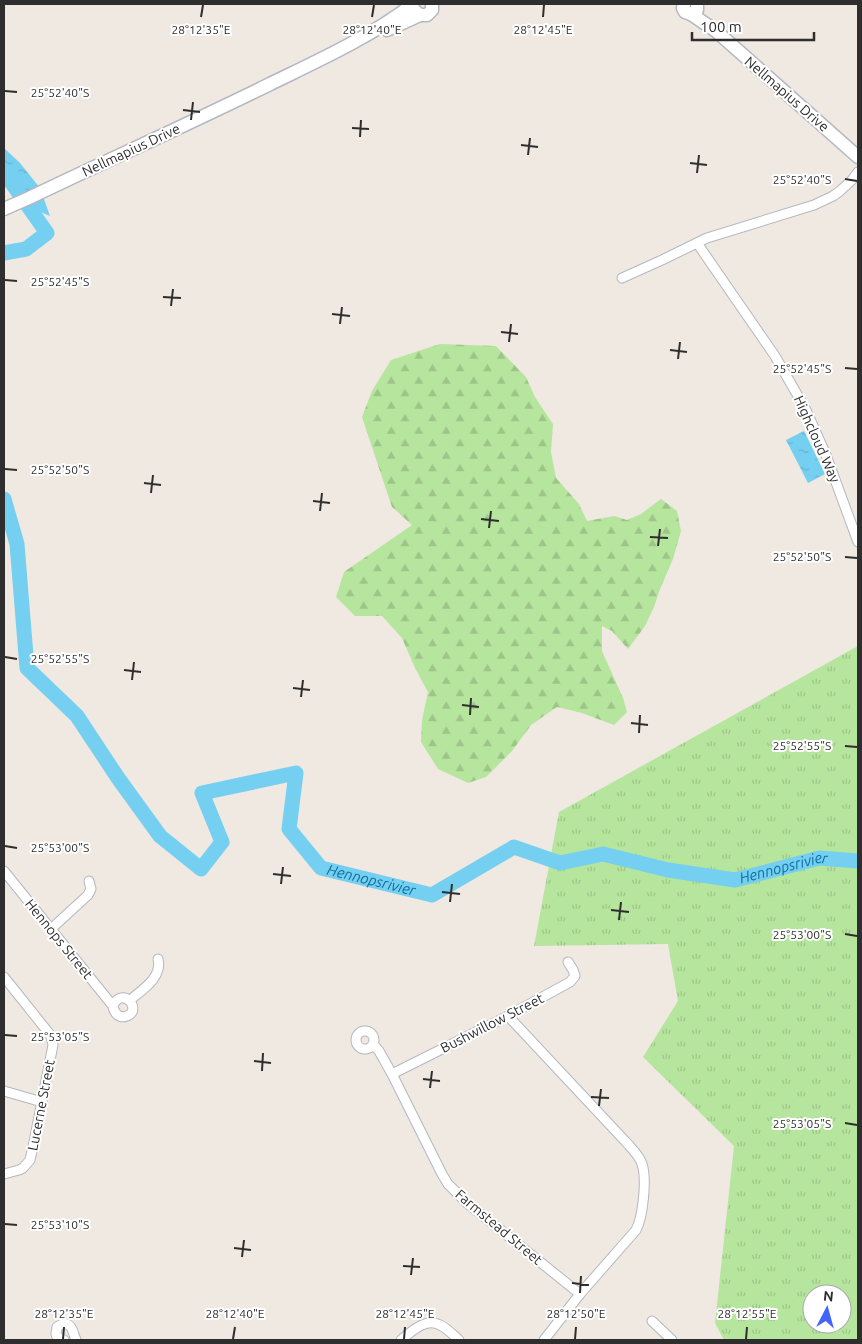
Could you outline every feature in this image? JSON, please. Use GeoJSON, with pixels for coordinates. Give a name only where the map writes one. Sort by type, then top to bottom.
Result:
{"type":"FeatureCollection","features":[{"type":"Feature","properties":{"kind":"main road","name":"Nellmapius Drive"},"geometry":{"type":"LineString","coordinates":[[4,208],[250,94],[339,50],[399,16],[414,4]]}},
{"type":"Feature","properties":{"kind":"main road"},"geometry":{"type":"LineString","coordinates":[[414,4],[415,11],[428,10]]}},
{"type":"Feature","properties":{"kind":"main road","name":"Nellmapius Drive"},"geometry":{"type":"LineString","coordinates":[[339,50],[360,43],[428,10],[446,4]]}},
{"type":"Feature","properties":{"kind":"main road","name":"Nellmapius Drive"},"geometry":{"type":"LineString","coordinates":[[689,6],[858,157]]}},
{"type":"Feature","properties":{"kind":"street"},"geometry":{"type":"LineString","coordinates":[[622,278],[707,238],[814,205],[840,191],[858,172]]}},
{"type":"Feature","properties":{"kind":"street","name":"Highcloud Way"},"geometry":{"type":"LineString","coordinates":[[697,243],[775,356],[806,410],[826,455],[858,542]]}},
{"type":"Feature","properties":{"kind":"street","name":"Hennops Street"},"geometry":{"type":"LineString","coordinates":[[4,871],[113,1006],[116,1014],[122,1017],[128,1016],[133,1009],[130,1000]]}},
{"type":"Feature","properties":{"kind":"street"},"geometry":{"type":"LineString","coordinates":[[51,929],[88,895],[91,889],[90,881]]}},
{"type":"Feature","properties":{"kind":"street"},"geometry":{"type":"LineString","coordinates":[[113,1006],[121,998],[130,1000],[154,979],[158,974],[160,966],[158,959]]}},
{"type":"Feature","properties":{"kind":"street","name":"Bushwillow Street"},"geometry":{"type":"LineString","coordinates":[[392,1074],[508,1016],[570,982],[575,976],[568,962]]}},
{"type":"Feature","properties":{"kind":"street","name":"Lucerne Street"},"geometry":{"type":"LineString","coordinates":[[4,977],[48,1032],[52,1040],[52,1050],[30,1160],[23,1168],[4,1174]]}},
{"type":"Feature","properties":{"kind":"street"},"geometry":{"type":"LineString","coordinates":[[508,1016],[626,1142],[637,1155],[644,1170],[643,1207],[638,1226],[544,1340]]}},
{"type":"Feature","properties":{"kind":"street","name":"Farmstead Street"},"geometry":{"type":"LineString","coordinates":[[373,1044],[392,1074],[448,1184],[467,1203],[580,1294]]}},
{"type":"Feature","properties":{"kind":"street"},"geometry":{"type":"LineString","coordinates":[[4,1091],[42,1102]]}},
{"type":"Feature","properties":{"kind":"street"},"geometry":{"type":"LineString","coordinates":[[652,1321],[672,1340]]}},
{"type":"Feature","properties":{"kind":"street"},"geometry":{"type":"LineString","coordinates":[[401,1340],[420,1326],[429,1322],[439,1324],[458,1340]]}},
{"type":"Feature","properties":{"kind":"street"},"geometry":{"type":"LineString","coordinates":[[64,1340],[57,1337],[56,1332],[57,1327],[64,1323],[71,1327],[74,1340]]}},
{"type":"Feature","properties":{"kind":"green space"},"geometry":{"type":"Polygon","coordinates":[[[440,344],[496,346],[526,377],[535,397],[553,424],[551,452],[556,478],[579,504],[587,521],[614,516],[627,520],[641,514],[661,499],[677,511],[681,531],[673,559],[654,607],[645,626],[628,649],[612,631],[602,626],[602,651],[623,698],[627,712],[614,725],[582,713],[557,707],[531,725],[512,751],[486,777],[468,783],[438,769],[421,742],[422,720],[428,692],[402,638],[382,616],[355,616],[336,597],[344,572],[412,525],[392,507],[362,417],[372,391],[391,360],[440,344]]]}},
{"type":"Feature","properties":{"kind":"green space"},"geometry":{"type":"Polygon","coordinates":[[[858,646],[858,1340],[724,1340],[715,1323],[734,1146],[643,1057],[678,1001],[668,944],[534,946],[559,812],[858,646]]]}},
{"type":"Feature","properties":{"kind":"water"},"geometry":{"type":"Polygon","coordinates":[[[4,148],[20,163],[40,188],[50,216],[24,205],[4,173],[4,148]]]}},
{"type":"Feature","properties":{"kind":"water"},"geometry":{"type":"Polygon","coordinates":[[[804,431],[825,474],[808,483],[786,440],[804,431]]]}},
{"type":"Feature","properties":{"kind":"waterway","name":"Hennopsrivier"},"geometry":{"type":"LineString","coordinates":[[4,172],[47,233],[26,249],[4,253]]}},
{"type":"Feature","properties":{"kind":"waterway","name":"Hennopsrivier"},"geometry":{"type":"LineString","coordinates":[[4,499],[17,544],[27,668],[77,716],[118,778],[160,836],[201,869],[222,842],[202,793],[296,773],[289,829],[321,868],[432,895],[514,847],[560,863],[603,854],[668,870],[735,880],[819,858],[858,861]]}}]}
